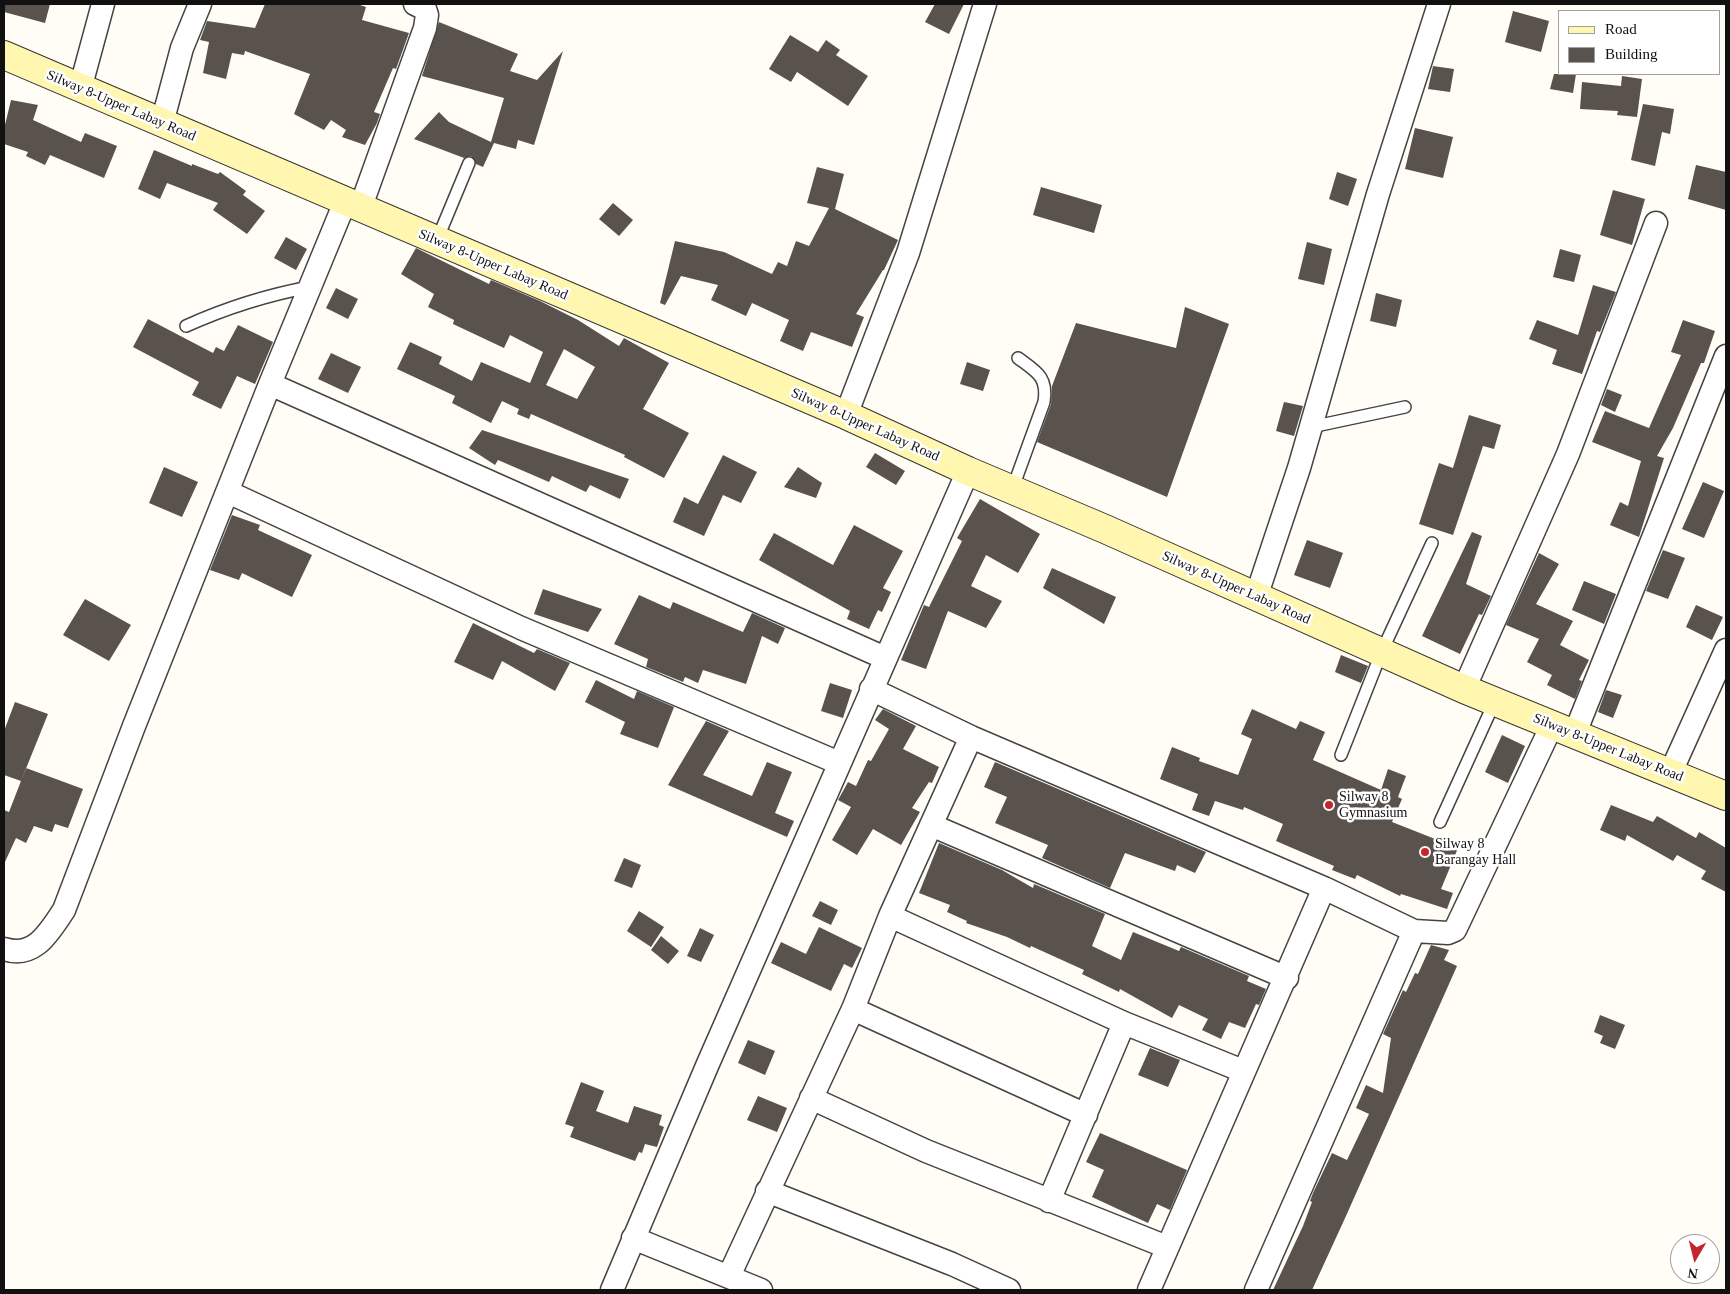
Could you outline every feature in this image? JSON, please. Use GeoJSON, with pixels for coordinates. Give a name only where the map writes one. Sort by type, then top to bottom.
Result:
{"type":"FeatureCollection","features":[{"type":"Feature","properties":{"kind":"main road","name":"Silway 8-Upper Labay Road"},"geometry":{"type":"LineString","coordinates":[[4,56],[846,415],[968,472],[1382,651],[1464,689],[1726,796]]}},
{"type":"Feature","properties":{"kind":"street"},"geometry":{"type":"LineString","coordinates":[[80,89],[103,4]]}},
{"type":"Feature","properties":{"kind":"street"},"geometry":{"type":"LineString","coordinates":[[162,123],[182,48],[200,4]]}},
{"type":"Feature","properties":{"kind":"street"},"geometry":{"type":"LineString","coordinates":[[4,949],[14,952],[29,950],[46,936],[64,910],[134,726],[270,384],[310,287],[352,205],[425,28],[427,15],[425,9],[415,4]]}},
{"type":"Feature","properties":{"kind":"street"},"geometry":{"type":"LineString","coordinates":[[846,415],[908,253],[985,4]]}},
{"type":"Feature","properties":{"kind":"street"},"geometry":{"type":"LineString","coordinates":[[1256,597],[1311,427],[1378,194],[1439,4]]}},
{"type":"Feature","properties":{"kind":"street"},"geometry":{"type":"LineString","coordinates":[[1464,689],[1568,454],[1656,223]]}},
{"type":"Feature","properties":{"kind":"street"},"geometry":{"type":"LineString","coordinates":[[872,689],[971,737],[1324,888],[1414,931],[1448,933],[1455,930],[1563,729],[1726,356]]}},
{"type":"Feature","properties":{"kind":"street"},"geometry":{"type":"LineString","coordinates":[[270,384],[885,658]]}},
{"type":"Feature","properties":{"kind":"street"},"geometry":{"type":"LineString","coordinates":[[612,1290],[839,763],[968,472]]}},
{"type":"Feature","properties":{"kind":"street"},"geometry":{"type":"LineString","coordinates":[[228,492],[521,628],[839,763]]}},
{"type":"Feature","properties":{"kind":"street"},"geometry":{"type":"LineString","coordinates":[[1670,774],[1726,650]]}},
{"type":"Feature","properties":{"kind":"street"},"geometry":{"type":"LineString","coordinates":[[729,1276],[852,1010],[890,916],[971,737]]}},
{"type":"Feature","properties":{"kind":"street"},"geometry":{"type":"LineString","coordinates":[[931,825],[1286,978]]}},
{"type":"Feature","properties":{"kind":"street"},"geometry":{"type":"LineString","coordinates":[[1149,1290],[1324,888]]}},
{"type":"Feature","properties":{"kind":"street"},"geometry":{"type":"LineString","coordinates":[[890,916],[1124,1023],[1243,1072]]}},
{"type":"Feature","properties":{"kind":"street"},"geometry":{"type":"LineString","coordinates":[[1256,1290],[1414,931]]}},
{"type":"Feature","properties":{"kind":"street"},"geometry":{"type":"LineString","coordinates":[[852,1010],[1086,1114]]}},
{"type":"Feature","properties":{"kind":"street"},"geometry":{"type":"LineString","coordinates":[[1048,1201],[1124,1023]]}},
{"type":"Feature","properties":{"kind":"street"},"geometry":{"type":"LineString","coordinates":[[811,1098],[926,1151],[1167,1248]]}},
{"type":"Feature","properties":{"kind":"street"},"geometry":{"type":"LineString","coordinates":[[767,1191],[952,1264],[1009,1290]]}},
{"type":"Feature","properties":{"kind":"street"},"geometry":{"type":"LineString","coordinates":[[633,1238],[762,1290]]}},
{"type":"Feature","properties":{"kind":"lane"},"geometry":{"type":"LineString","coordinates":[[436,241],[469,163]]}},
{"type":"Feature","properties":{"kind":"lane"},"geometry":{"type":"LineString","coordinates":[[186,326],[213,313],[282,292],[310,287]]}},
{"type":"Feature","properties":{"kind":"lane"},"geometry":{"type":"LineString","coordinates":[[1012,490],[1044,402],[1046,389],[1044,382],[1036,371],[1018,358]]}},
{"type":"Feature","properties":{"kind":"lane"},"geometry":{"type":"LineString","coordinates":[[1311,427],[1405,407]]}},
{"type":"Feature","properties":{"kind":"lane"},"geometry":{"type":"LineString","coordinates":[[1341,755],[1382,651],[1432,543]]}},
{"type":"Feature","properties":{"kind":"lane"},"geometry":{"type":"LineString","coordinates":[[1440,822],[1495,701]]}},
{"type":"Feature","properties":{"kind":"building"},"geometry":{"type":"Polygon","coordinates":[[[4,4],[50,4],[45,23],[4,12],[4,4]]]}},
{"type":"Feature","properties":{"kind":"building"},"geometry":{"type":"Polygon","coordinates":[[[265,4],[357,4],[366,7],[362,20],[409,33],[396,69],[393,68],[374,112],[380,114],[365,145],[342,137],[346,130],[331,120],[324,130],[294,114],[310,74],[245,51],[244,55],[232,53],[226,79],[203,73],[209,42],[200,40],[207,21],[255,28],[265,4]]]}},
{"type":"Feature","properties":{"kind":"building"},"geometry":{"type":"Polygon","coordinates":[[[935,4],[964,4],[949,34],[925,22],[935,4]]]}},
{"type":"Feature","properties":{"kind":"building"},"geometry":{"type":"Polygon","coordinates":[[[1513,11],[1549,21],[1541,52],[1505,42],[1513,11]]]}},
{"type":"Feature","properties":{"kind":"building"},"geometry":{"type":"Polygon","coordinates":[[[439,22],[518,54],[510,71],[537,80],[563,51],[534,145],[518,140],[516,149],[494,143],[483,167],[476,164],[471,156],[464,158],[414,139],[439,112],[449,122],[491,142],[504,98],[422,76],[439,22]]]}},
{"type":"Feature","properties":{"kind":"building"},"geometry":{"type":"Polygon","coordinates":[[[790,35],[818,52],[826,40],[840,50],[836,55],[868,76],[848,106],[797,72],[791,82],[769,69],[790,35]]]}},
{"type":"Feature","properties":{"kind":"building"},"geometry":{"type":"Polygon","coordinates":[[[1433,66],[1454,69],[1450,92],[1428,89],[1433,66]]]}},
{"type":"Feature","properties":{"kind":"building"},"geometry":{"type":"Polygon","coordinates":[[[1554,74],[1576,75],[1573,93],[1550,89],[1554,74]]]}},
{"type":"Feature","properties":{"kind":"building"},"geometry":{"type":"Polygon","coordinates":[[[1622,76],[1642,79],[1637,117],[1617,115],[1618,111],[1580,109],[1582,82],[1621,86],[1622,76]]]}},
{"type":"Feature","properties":{"kind":"building"},"geometry":{"type":"Polygon","coordinates":[[[11,100],[38,105],[33,120],[81,142],[85,133],[117,146],[104,178],[50,155],[45,165],[26,156],[28,152],[4,144],[4,129],[11,100]]]}},
{"type":"Feature","properties":{"kind":"building"},"geometry":{"type":"Polygon","coordinates":[[[1643,104],[1674,109],[1670,134],[1662,132],[1655,166],[1631,160],[1643,104]]]}},
{"type":"Feature","properties":{"kind":"building"},"geometry":{"type":"Polygon","coordinates":[[[1415,128],[1453,137],[1443,178],[1405,169],[1415,128]]]}},
{"type":"Feature","properties":{"kind":"building"},"geometry":{"type":"Polygon","coordinates":[[[154,150],[192,166],[192,164],[218,174],[220,172],[246,191],[243,195],[265,211],[247,234],[213,210],[218,203],[167,183],[160,199],[138,189],[154,150]]]}},
{"type":"Feature","properties":{"kind":"building"},"geometry":{"type":"Polygon","coordinates":[[[1696,165],[1726,172],[1726,210],[1688,199],[1696,165]]]}},
{"type":"Feature","properties":{"kind":"building"},"geometry":{"type":"Polygon","coordinates":[[[817,167],[844,174],[835,209],[898,240],[884,270],[856,314],[864,317],[852,347],[811,332],[803,351],[780,341],[789,320],[752,303],[746,316],[711,300],[718,285],[681,276],[665,305],[660,303],[675,241],[724,252],[772,274],[778,262],[787,266],[796,241],[809,246],[829,208],[807,203],[817,167]]]}},
{"type":"Feature","properties":{"kind":"building"},"geometry":{"type":"Polygon","coordinates":[[[1337,172],[1357,179],[1348,206],[1329,199],[1337,172]]]}},
{"type":"Feature","properties":{"kind":"building"},"geometry":{"type":"Polygon","coordinates":[[[1041,187],[1102,205],[1094,233],[1033,215],[1041,187]]]}},
{"type":"Feature","properties":{"kind":"building"},"geometry":{"type":"Polygon","coordinates":[[[1613,190],[1645,199],[1632,245],[1600,235],[1613,190]]]}},
{"type":"Feature","properties":{"kind":"building"},"geometry":{"type":"Polygon","coordinates":[[[613,203],[633,220],[619,236],[599,219],[613,203]]]}},
{"type":"Feature","properties":{"kind":"building"},"geometry":{"type":"Polygon","coordinates":[[[286,237],[307,249],[296,270],[274,258],[286,237]]]}},
{"type":"Feature","properties":{"kind":"building"},"geometry":{"type":"Polygon","coordinates":[[[1307,242],[1332,249],[1324,285],[1298,279],[1307,242]]]}},
{"type":"Feature","properties":{"kind":"building"},"geometry":{"type":"Polygon","coordinates":[[[416,248],[489,284],[491,280],[540,301],[578,320],[619,346],[624,338],[669,363],[643,409],[689,433],[664,478],[624,457],[625,455],[531,414],[529,419],[517,414],[519,409],[502,401],[491,423],[452,403],[455,396],[397,369],[410,342],[442,357],[439,364],[472,381],[481,362],[530,383],[543,352],[510,335],[504,348],[453,324],[454,320],[428,307],[434,294],[401,274],[416,248]],[[564,349],[546,385],[577,399],[595,367],[564,349]]]}},
{"type":"Feature","properties":{"kind":"building"},"geometry":{"type":"Polygon","coordinates":[[[1560,249],[1581,255],[1574,282],[1553,277],[1560,249]]]}},
{"type":"Feature","properties":{"kind":"building"},"geometry":{"type":"Polygon","coordinates":[[[1593,285],[1616,292],[1600,332],[1597,331],[1582,374],[1552,364],[1557,350],[1529,339],[1537,320],[1578,335],[1593,285]]]}},
{"type":"Feature","properties":{"kind":"building"},"geometry":{"type":"Polygon","coordinates":[[[336,288],[358,299],[348,319],[326,308],[336,288]]]}},
{"type":"Feature","properties":{"kind":"building"},"geometry":{"type":"Polygon","coordinates":[[[1376,293],[1402,300],[1396,327],[1370,321],[1376,293]]]}},
{"type":"Feature","properties":{"kind":"building"},"geometry":{"type":"Polygon","coordinates":[[[1185,307],[1229,324],[1167,497],[1037,442],[1051,404],[1052,386],[1076,323],[1176,348],[1185,307]]]}},
{"type":"Feature","properties":{"kind":"building"},"geometry":{"type":"Polygon","coordinates":[[[148,319],[213,353],[216,347],[224,351],[238,325],[273,342],[255,384],[237,376],[221,409],[192,395],[199,382],[133,347],[148,319]]]}},
{"type":"Feature","properties":{"kind":"building"},"geometry":{"type":"Polygon","coordinates":[[[1683,320],[1715,331],[1704,363],[1701,363],[1673,428],[1657,456],[1664,458],[1639,537],[1610,525],[1620,502],[1628,506],[1641,461],[1592,442],[1605,411],[1649,428],[1681,355],[1671,352],[1683,320]]]}},
{"type":"Feature","properties":{"kind":"building"},"geometry":{"type":"Polygon","coordinates":[[[331,353],[361,367],[348,393],[318,379],[331,353]]]}},
{"type":"Feature","properties":{"kind":"building"},"geometry":{"type":"Polygon","coordinates":[[[967,362],[990,370],[983,391],[960,384],[967,362]]]}},
{"type":"Feature","properties":{"kind":"building"},"geometry":{"type":"Polygon","coordinates":[[[1607,389],[1622,395],[1615,412],[1601,405],[1607,389]]]}},
{"type":"Feature","properties":{"kind":"building"},"geometry":{"type":"Polygon","coordinates":[[[1284,402],[1303,406],[1294,436],[1276,431],[1284,402]]]}},
{"type":"Feature","properties":{"kind":"building"},"geometry":{"type":"Polygon","coordinates":[[[1469,415],[1501,425],[1494,449],[1483,446],[1453,535],[1419,524],[1439,463],[1453,468],[1469,415]]]}},
{"type":"Feature","properties":{"kind":"building"},"geometry":{"type":"Polygon","coordinates":[[[482,430],[629,479],[620,499],[590,485],[586,492],[552,476],[549,482],[498,460],[495,465],[469,448],[482,430]]]}},
{"type":"Feature","properties":{"kind":"building"},"geometry":{"type":"Polygon","coordinates":[[[875,453],[905,471],[896,485],[866,467],[875,453]]]}},
{"type":"Feature","properties":{"kind":"building"},"geometry":{"type":"Polygon","coordinates":[[[723,455],[757,472],[741,503],[723,495],[704,536],[673,522],[684,497],[698,504],[723,455]]]}},
{"type":"Feature","properties":{"kind":"building"},"geometry":{"type":"Polygon","coordinates":[[[164,467],[198,482],[182,517],[149,503],[164,467]]]}},
{"type":"Feature","properties":{"kind":"building"},"geometry":{"type":"Polygon","coordinates":[[[798,467],[822,483],[816,498],[784,487],[798,467]]]}},
{"type":"Feature","properties":{"kind":"building"},"geometry":{"type":"Polygon","coordinates":[[[1703,482],[1724,491],[1704,538],[1682,529],[1703,482]]]}},
{"type":"Feature","properties":{"kind":"building"},"geometry":{"type":"Polygon","coordinates":[[[980,499],[1040,534],[1018,573],[986,555],[971,586],[1002,601],[986,628],[948,611],[926,669],[901,660],[924,605],[929,607],[962,541],[957,538],[980,499]]]}},
{"type":"Feature","properties":{"kind":"building"},"geometry":{"type":"Polygon","coordinates":[[[232,515],[260,525],[258,530],[312,555],[292,597],[242,573],[239,580],[210,570],[232,515]]]}},
{"type":"Feature","properties":{"kind":"building"},"geometry":{"type":"Polygon","coordinates":[[[854,525],[903,551],[883,588],[891,592],[882,612],[878,610],[869,629],[847,619],[850,611],[759,560],[774,533],[833,565],[854,525]]]}},
{"type":"Feature","properties":{"kind":"building"},"geometry":{"type":"Polygon","coordinates":[[[1472,532],[1482,536],[1466,584],[1491,596],[1482,615],[1479,614],[1460,654],[1422,636],[1472,532]]]}},
{"type":"Feature","properties":{"kind":"building"},"geometry":{"type":"Polygon","coordinates":[[[1307,540],[1343,553],[1330,588],[1294,575],[1307,540]]]}},
{"type":"Feature","properties":{"kind":"building"},"geometry":{"type":"Polygon","coordinates":[[[1663,550],[1685,558],[1668,599],[1646,591],[1663,550]]]}},
{"type":"Feature","properties":{"kind":"building"},"geometry":{"type":"Polygon","coordinates":[[[1539,553],[1559,564],[1536,604],[1573,621],[1560,645],[1589,660],[1579,680],[1582,681],[1575,699],[1547,685],[1552,675],[1527,662],[1539,639],[1506,625],[1539,553]]]}},
{"type":"Feature","properties":{"kind":"building"},"geometry":{"type":"Polygon","coordinates":[[[1052,568],[1116,597],[1104,624],[1043,588],[1052,568]]]}},
{"type":"Feature","properties":{"kind":"building"},"geometry":{"type":"Polygon","coordinates":[[[1584,581],[1616,594],[1604,624],[1572,610],[1584,581]]]}},
{"type":"Feature","properties":{"kind":"building"},"geometry":{"type":"Polygon","coordinates":[[[543,589],[602,609],[588,632],[534,614],[543,589]]]}},
{"type":"Feature","properties":{"kind":"building"},"geometry":{"type":"Polygon","coordinates":[[[639,595],[670,609],[673,602],[743,632],[752,613],[785,628],[778,644],[762,636],[746,684],[703,670],[698,683],[685,677],[683,682],[646,667],[648,659],[614,644],[639,595]]]}},
{"type":"Feature","properties":{"kind":"building"},"geometry":{"type":"Polygon","coordinates":[[[85,599],[131,625],[109,661],[63,635],[85,599]]]}},
{"type":"Feature","properties":{"kind":"building"},"geometry":{"type":"Polygon","coordinates":[[[1696,605],[1723,617],[1712,640],[1686,627],[1696,605]]]}},
{"type":"Feature","properties":{"kind":"building"},"geometry":{"type":"Polygon","coordinates":[[[473,623],[534,653],[537,649],[570,663],[555,691],[502,661],[493,680],[454,662],[473,623]]]}},
{"type":"Feature","properties":{"kind":"building"},"geometry":{"type":"Polygon","coordinates":[[[1341,655],[1368,666],[1361,683],[1335,672],[1341,655]]]}},
{"type":"Feature","properties":{"kind":"building"},"geometry":{"type":"Polygon","coordinates":[[[596,680],[634,699],[637,691],[674,707],[658,748],[620,734],[625,722],[585,702],[596,680]]]}},
{"type":"Feature","properties":{"kind":"building"},"geometry":{"type":"Polygon","coordinates":[[[830,683],[852,690],[843,718],[821,711],[830,683]]]}},
{"type":"Feature","properties":{"kind":"building"},"geometry":{"type":"Polygon","coordinates":[[[1606,690],[1622,695],[1613,718],[1598,712],[1606,690]]]}},
{"type":"Feature","properties":{"kind":"building"},"geometry":{"type":"Polygon","coordinates":[[[15,702],[48,714],[21,781],[4,775],[4,731],[15,702]]]}},
{"type":"Feature","properties":{"kind":"building"},"geometry":{"type":"Polygon","coordinates":[[[883,709],[916,726],[903,749],[939,767],[932,783],[929,782],[912,808],[920,812],[901,845],[873,829],[857,855],[832,840],[851,807],[838,800],[848,782],[856,786],[868,760],[871,761],[889,729],[875,720],[883,709]]]}},
{"type":"Feature","properties":{"kind":"building"},"geometry":{"type":"Polygon","coordinates":[[[1252,709],[1296,729],[1300,721],[1325,732],[1313,760],[1381,790],[1388,769],[1406,776],[1398,797],[1402,799],[1392,822],[1458,848],[1441,889],[1453,893],[1447,909],[1401,894],[1400,896],[1357,875],[1355,879],[1332,870],[1334,866],[1276,841],[1283,824],[1244,807],[1243,810],[1215,801],[1209,816],[1192,810],[1198,794],[1160,779],[1172,747],[1200,758],[1199,761],[1238,775],[1252,739],[1241,734],[1252,709]]]}},
{"type":"Feature","properties":{"kind":"building"},"geometry":{"type":"Polygon","coordinates":[[[706,721],[729,731],[703,775],[752,796],[767,762],[792,772],[775,813],[794,821],[787,837],[668,785],[706,721]]]}},
{"type":"Feature","properties":{"kind":"building"},"geometry":{"type":"Polygon","coordinates":[[[1502,735],[1525,746],[1508,783],[1485,772],[1502,735]]]}},
{"type":"Feature","properties":{"kind":"building"},"geometry":{"type":"Polygon","coordinates":[[[995,762],[1206,852],[1195,873],[1177,865],[1175,871],[1125,853],[1110,888],[1042,858],[1048,845],[995,823],[1007,797],[984,787],[995,762]]]}},
{"type":"Feature","properties":{"kind":"building"},"geometry":{"type":"Polygon","coordinates":[[[26,768],[83,789],[68,828],[55,824],[52,832],[34,826],[26,843],[16,838],[4,864],[4,810],[9,812],[26,768]]]}},
{"type":"Feature","properties":{"kind":"building"},"geometry":{"type":"Polygon","coordinates":[[[1611,805],[1653,822],[1657,816],[1696,838],[1699,832],[1726,848],[1726,892],[1701,879],[1706,871],[1677,855],[1673,861],[1627,835],[1625,841],[1600,830],[1611,805]]]}},
{"type":"Feature","properties":{"kind":"building"},"geometry":{"type":"Polygon","coordinates":[[[939,843],[1002,870],[1033,888],[1034,884],[1105,914],[1092,946],[1121,960],[1133,932],[1179,951],[1181,947],[1249,976],[1247,981],[1266,989],[1259,1005],[1256,1004],[1245,1028],[1229,1022],[1221,1039],[1202,1030],[1208,1019],[1179,1005],[1172,1018],[1120,989],[1119,992],[1082,974],[1084,970],[1031,946],[1030,948],[1007,937],[966,923],[967,921],[947,912],[950,905],[919,893],[939,843]]]}},
{"type":"Feature","properties":{"kind":"building"},"geometry":{"type":"Polygon","coordinates":[[[624,858],[641,865],[632,888],[614,881],[624,858]]]}},
{"type":"Feature","properties":{"kind":"building"},"geometry":{"type":"Polygon","coordinates":[[[820,901],[838,910],[831,925],[812,916],[820,901]]]}},
{"type":"Feature","properties":{"kind":"building"},"geometry":{"type":"Polygon","coordinates":[[[639,911],[664,927],[651,947],[627,931],[639,911]]]}},
{"type":"Feature","properties":{"kind":"building"},"geometry":{"type":"Polygon","coordinates":[[[819,927],[862,948],[852,968],[844,964],[831,991],[771,963],[781,942],[806,954],[819,927]]]}},
{"type":"Feature","properties":{"kind":"building"},"geometry":{"type":"Polygon","coordinates":[[[700,928],[714,935],[701,962],[687,956],[700,928]]]}},
{"type":"Feature","properties":{"kind":"building"},"geometry":{"type":"Polygon","coordinates":[[[661,936],[679,951],[668,964],[651,950],[661,936]]]}},
{"type":"Feature","properties":{"kind":"building"},"geometry":{"type":"Polygon","coordinates":[[[1431,945],[1449,950],[1444,960],[1457,966],[1346,1216],[1312,1290],[1273,1290],[1303,1226],[1312,1202],[1310,1201],[1313,1193],[1332,1153],[1347,1160],[1369,1114],[1356,1108],[1366,1085],[1383,1093],[1391,1038],[1383,1034],[1403,990],[1406,992],[1415,973],[1418,974],[1431,945]]]}},
{"type":"Feature","properties":{"kind":"building"},"geometry":{"type":"Polygon","coordinates":[[[1600,1015],[1625,1025],[1615,1049],[1600,1043],[1603,1036],[1594,1032],[1600,1015]]]}},
{"type":"Feature","properties":{"kind":"building"},"geometry":{"type":"Polygon","coordinates":[[[748,1040],[775,1051],[765,1075],[738,1063],[748,1040]]]}},
{"type":"Feature","properties":{"kind":"building"},"geometry":{"type":"Polygon","coordinates":[[[1150,1048],[1180,1060],[1168,1087],[1138,1075],[1150,1048]]]}},
{"type":"Feature","properties":{"kind":"building"},"geometry":{"type":"Polygon","coordinates":[[[581,1082],[604,1091],[596,1111],[628,1123],[634,1106],[662,1115],[659,1125],[664,1127],[657,1147],[645,1144],[642,1153],[639,1152],[635,1161],[570,1137],[574,1127],[565,1124],[581,1082]]]}},
{"type":"Feature","properties":{"kind":"building"},"geometry":{"type":"Polygon","coordinates":[[[758,1096],[787,1108],[777,1132],[747,1120],[758,1096]]]}},
{"type":"Feature","properties":{"kind":"building"},"geometry":{"type":"Polygon","coordinates":[[[1100,1133],[1187,1170],[1170,1210],[1157,1204],[1148,1223],[1092,1197],[1104,1170],[1086,1162],[1100,1133]]]}},
{"type":"Feature","properties":{"kind":"place","name":"Silway 8 Gymnasium"},"geometry":{"type":"Point","coordinates":[1329,805]}},
{"type":"Feature","properties":{"kind":"place","name":"Silway 8 Barangay Hall"},"geometry":{"type":"Point","coordinates":[1425,852]}}]}
